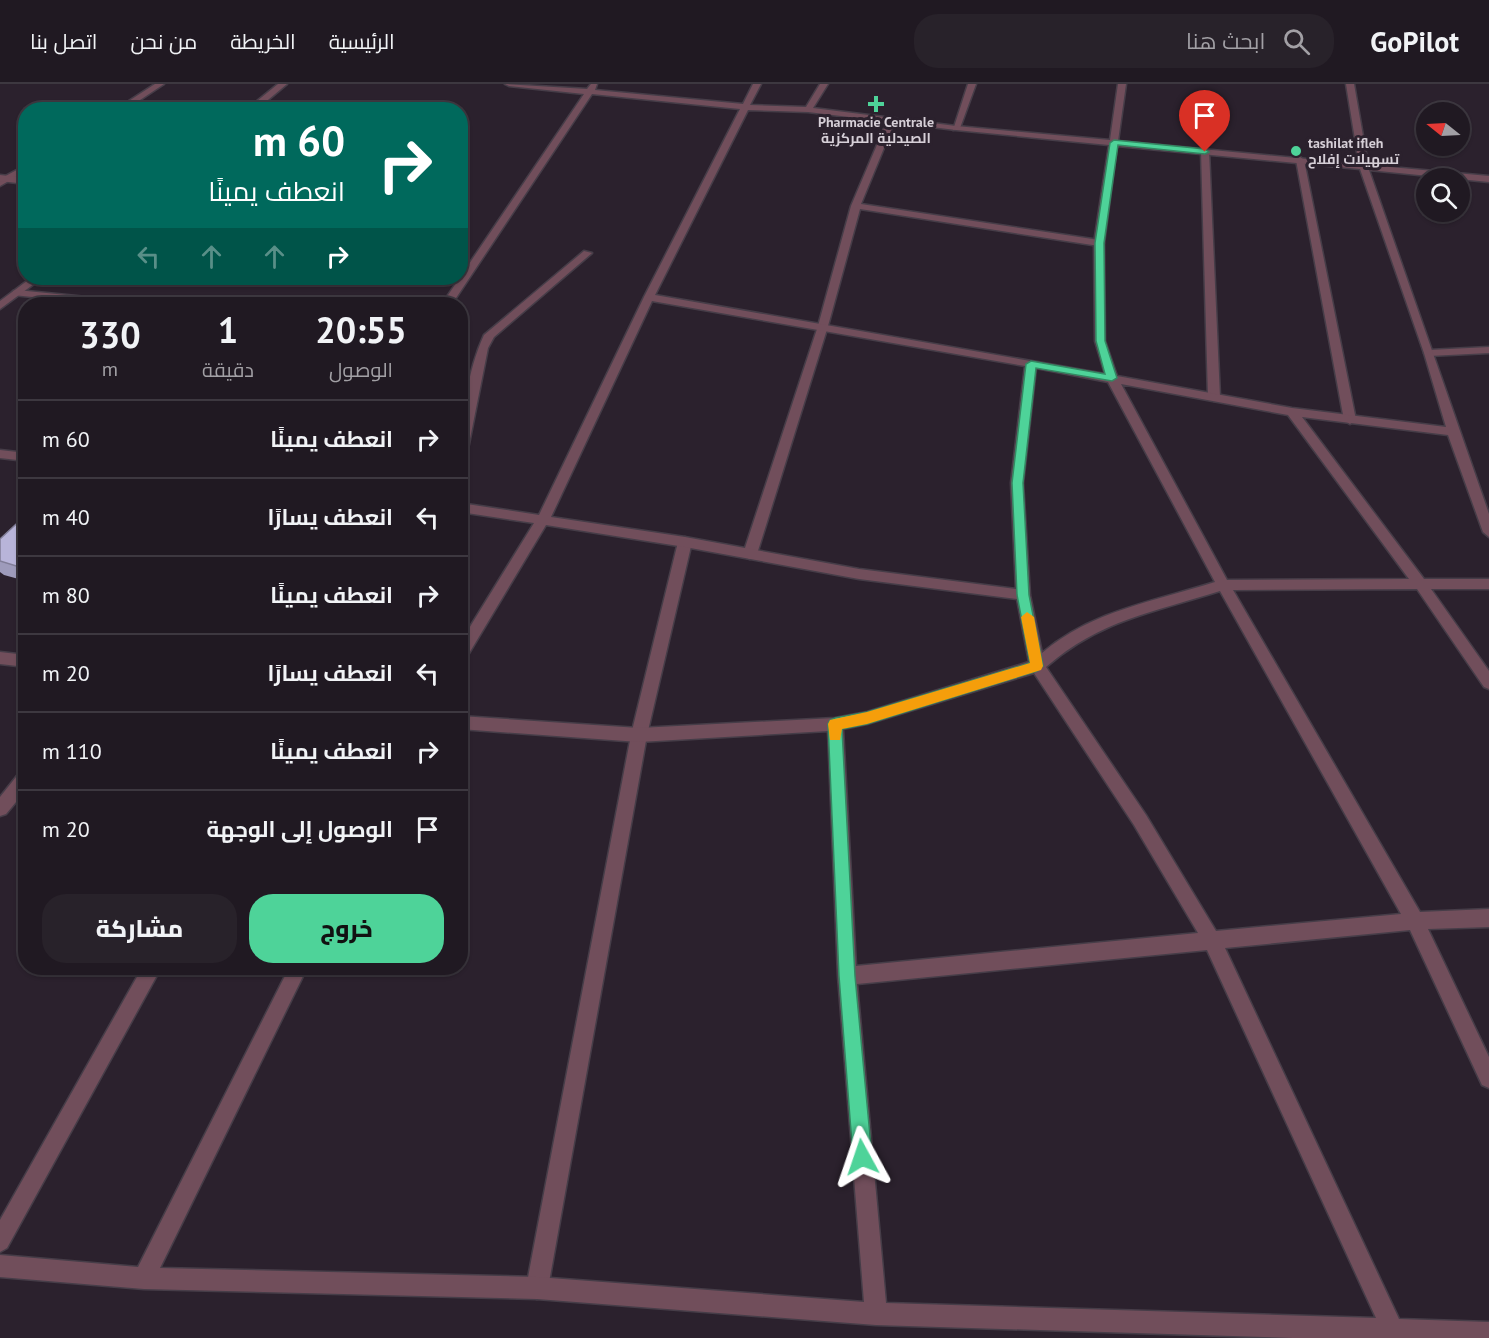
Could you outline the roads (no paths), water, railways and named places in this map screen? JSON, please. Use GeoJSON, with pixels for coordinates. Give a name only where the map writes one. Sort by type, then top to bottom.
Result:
{"type":"FeatureCollection","features":[{"type":"Feature","properties":{"kind":"street"},"geometry":{"type":"LineString","coordinates":[[132,102],[160,84]]}},
{"type":"Feature","properties":{"kind":"street"},"geometry":{"type":"LineString","coordinates":[[260,102],[284,84]]}},
{"type":"Feature","properties":{"kind":"street"},"geometry":{"type":"LineString","coordinates":[[510,84],[592,88],[745,107],[808,110],[956,128],[1489,179]]}},
{"type":"Feature","properties":{"kind":"street"},"geometry":{"type":"LineString","coordinates":[[468,643],[543,520],[649,297],[757,84]]}},
{"type":"Feature","properties":{"kind":"street"},"geometry":{"type":"LineString","coordinates":[[808,110],[824,84]]}},
{"type":"Feature","properties":{"kind":"street"},"geometry":{"type":"LineString","coordinates":[[956,128],[972,84]]}},
{"type":"Feature","properties":{"kind":"street"},"geometry":{"type":"LineString","coordinates":[[1122,84],[1099,243],[1100,341],[1112,378],[1223,585],[1415,921],[1489,1077]]}},
{"type":"Feature","properties":{"kind":"street"},"geometry":{"type":"LineString","coordinates":[[1350,84],[1364,167],[1489,532]]}},
{"type":"Feature","properties":{"kind":"street"},"geometry":{"type":"LineString","coordinates":[[468,273],[592,88]]}},
{"type":"Feature","properties":{"kind":"street"},"geometry":{"type":"LineString","coordinates":[[750,554],[823,326],[856,206],[891,121]]}},
{"type":"Feature","properties":{"kind":"street"},"geometry":{"type":"LineString","coordinates":[[1205,152],[1214,397]]}},
{"type":"Feature","properties":{"kind":"street"},"geometry":{"type":"LineString","coordinates":[[1300,160],[1350,420]]}},
{"type":"Feature","properties":{"kind":"street"},"geometry":{"type":"LineString","coordinates":[[2,180],[18,171]]}},
{"type":"Feature","properties":{"kind":"street"},"geometry":{"type":"LineString","coordinates":[[2,180],[18,181]]}},
{"type":"Feature","properties":{"kind":"street"},"geometry":{"type":"LineString","coordinates":[[856,206],[1099,243]]}},
{"type":"Feature","properties":{"kind":"street"},"geometry":{"type":"LineString","coordinates":[[468,420],[483,348],[489,335],[587,253]]}},
{"type":"Feature","properties":{"kind":"street"},"geometry":{"type":"LineString","coordinates":[[0,306],[28,285]]}},
{"type":"Feature","properties":{"kind":"street"},"geometry":{"type":"LineString","coordinates":[[17,293],[57,297]]}},
{"type":"Feature","properties":{"kind":"street"},"geometry":{"type":"LineString","coordinates":[[649,297],[823,326],[1292,412],[1453,432]]}},
{"type":"Feature","properties":{"kind":"street"},"geometry":{"type":"LineString","coordinates":[[1429,353],[1489,350]]}},
{"type":"Feature","properties":{"kind":"street"},"geometry":{"type":"LineString","coordinates":[[1031,364],[1017,483],[1023,595],[1037,666],[1140,820],[1212,940],[1393,1330]]}},
{"type":"Feature","properties":{"kind":"street"},"geometry":{"type":"LineString","coordinates":[[1292,412],[1420,585],[1489,683]]}},
{"type":"Feature","properties":{"kind":"street"},"geometry":{"type":"LineString","coordinates":[[0,454],[18,456]]}},
{"type":"Feature","properties":{"kind":"street"},"geometry":{"type":"LineString","coordinates":[[468,508],[686,542],[859,574],[1023,595]]}},
{"type":"Feature","properties":{"kind":"street"},"geometry":{"type":"LineString","coordinates":[[537,1288],[639,735],[686,542]]}},
{"type":"Feature","properties":{"kind":"street"},"geometry":{"type":"LineString","coordinates":[[468,723],[639,735],[835,724],[867,718],[1037,666],[1058,648],[1106,621],[1139,608],[1172,601],[1223,585],[1489,584]]}},
{"type":"Feature","properties":{"kind":"street"},"geometry":{"type":"LineString","coordinates":[[0,658],[18,660]]}},
{"type":"Feature","properties":{"kind":"street"},"geometry":{"type":"LineString","coordinates":[[835,724],[847,976],[876,1314]]}},
{"type":"Feature","properties":{"kind":"street"},"geometry":{"type":"LineString","coordinates":[[0,809],[18,787]]}},
{"type":"Feature","properties":{"kind":"street"},"geometry":{"type":"LineString","coordinates":[[847,976],[1415,921],[1489,918]]}},
{"type":"Feature","properties":{"kind":"street"},"geometry":{"type":"LineString","coordinates":[[0,1241],[148,975]]}},
{"type":"Feature","properties":{"kind":"street"},"geometry":{"type":"LineString","coordinates":[[144,1278],[295,975]]}},
{"type":"Feature","properties":{"kind":"street"},"geometry":{"type":"LineString","coordinates":[[0,1266],[144,1278],[537,1288],[876,1314],[1489,1333]]}},
{"type":"Feature","properties":{"kind":"place","name":"Pharmacie Centrale الصيدلية المركزية"},"geometry":{"type":"Point","coordinates":[876,104]}},
{"type":"Feature","properties":{"kind":"place","name":"tashilat ifleh تسهيلات إفلاح"},"geometry":{"type":"Point","coordinates":[1296,151]}}]}
